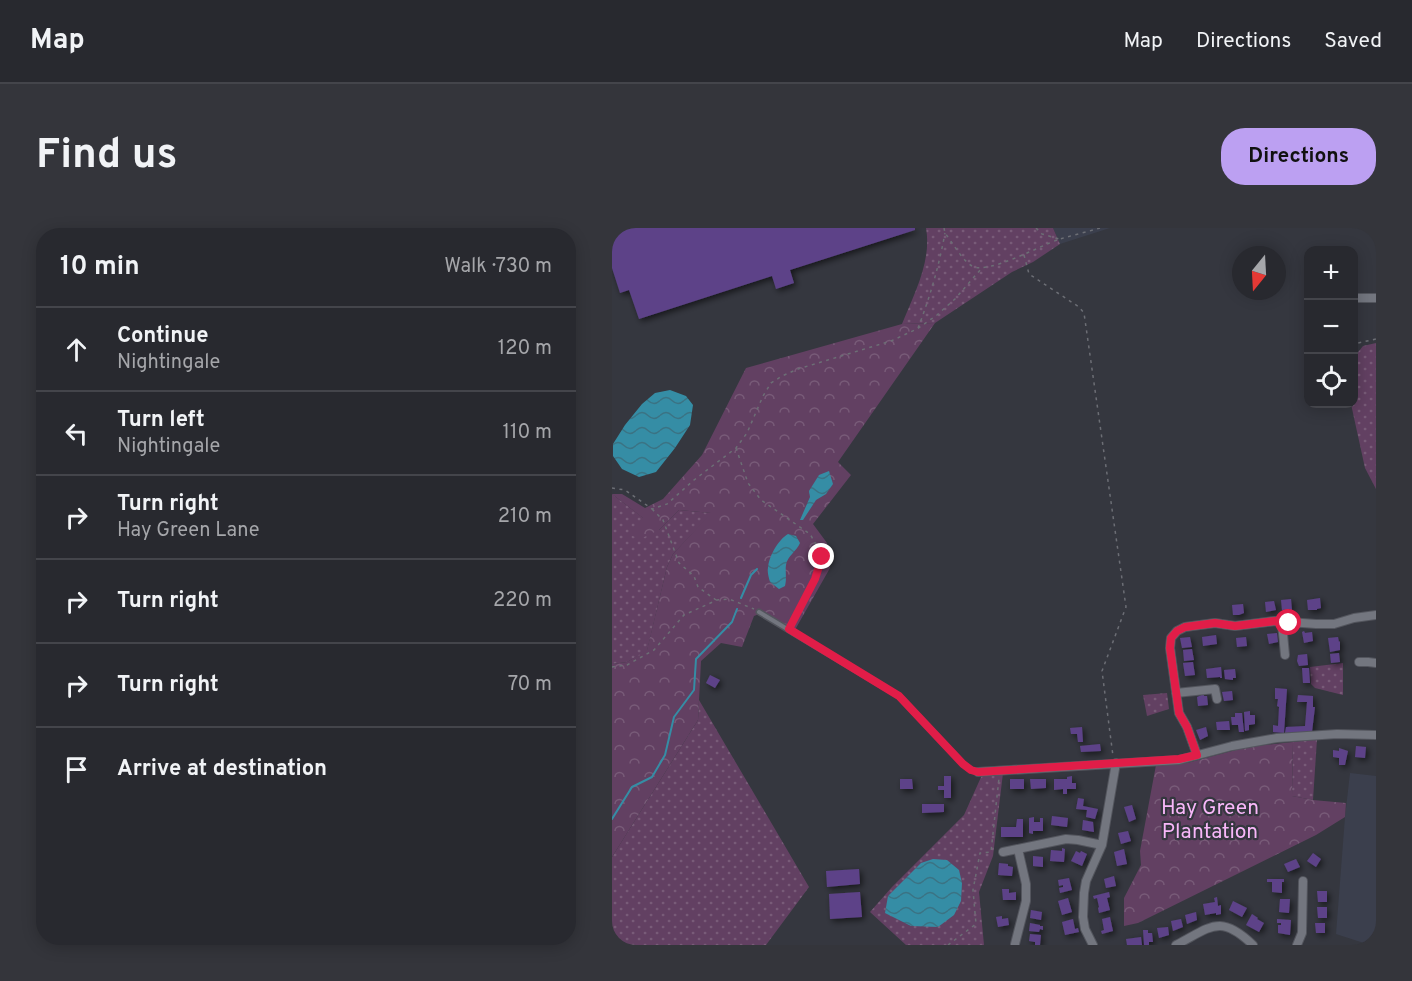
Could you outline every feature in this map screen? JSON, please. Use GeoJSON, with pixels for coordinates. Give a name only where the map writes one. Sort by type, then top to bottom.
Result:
{"type":"FeatureCollection","features":[{"type":"Feature","properties":{"kind":"street"},"geometry":{"type":"LineString","coordinates":[[1358,298],[1376,298]]}},
{"type":"Feature","properties":{"kind":"street"},"geometry":{"type":"LineString","coordinates":[[1197,755],[1187,727],[1179,713],[1170,648],[1171,638],[1177,631],[1185,627],[1215,623],[1235,626],[1275,621],[1334,624],[1376,615]]}},
{"type":"Feature","properties":{"kind":"street"},"geometry":{"type":"LineString","coordinates":[[1282,623],[1286,655]]}},
{"type":"Feature","properties":{"kind":"street"},"geometry":{"type":"LineString","coordinates":[[1359,662],[1376,663]]}},
{"type":"Feature","properties":{"kind":"street"},"geometry":{"type":"LineString","coordinates":[[1176,693],[1215,689],[1217,699]]}},
{"type":"Feature","properties":{"kind":"street"},"geometry":{"type":"LineString","coordinates":[[978,772],[1179,759],[1276,738],[1337,734],[1376,735]]}},
{"type":"Feature","properties":{"kind":"street"},"geometry":{"type":"LineString","coordinates":[[1093,945],[1085,928],[1082,906],[1086,881],[1102,845],[1114,763]]}},
{"type":"Feature","properties":{"kind":"street"},"geometry":{"type":"LineString","coordinates":[[1003,852],[1066,839],[1102,845]]}},
{"type":"Feature","properties":{"kind":"street"},"geometry":{"type":"LineString","coordinates":[[1015,944],[1026,901],[1026,884],[1018,849]]}},
{"type":"Feature","properties":{"kind":"street"},"geometry":{"type":"LineString","coordinates":[[1297,945],[1302,933],[1303,881]]}},
{"type":"Feature","properties":{"kind":"street"},"geometry":{"type":"LineString","coordinates":[[1176,945],[1209,928],[1221,925],[1238,931],[1253,945]]}},
{"type":"Feature","properties":{"kind":"lane"},"geometry":{"type":"LineString","coordinates":[[759,612],[899,696],[963,764],[978,772]]}},
{"type":"Feature","properties":{"kind":"path"},"geometry":{"type":"LineString","coordinates":[[944,228],[964,259],[972,266],[981,269]]}},
{"type":"Feature","properties":{"kind":"path"},"geometry":{"type":"LineString","coordinates":[[1036,228],[1042,234],[1060,239]]}},
{"type":"Feature","properties":{"kind":"path"},"geometry":{"type":"LineString","coordinates":[[652,509],[667,504],[736,448],[747,433],[771,383],[782,376],[891,341],[917,329],[955,299],[981,269],[1024,255],[1060,239],[1100,228]]}},
{"type":"Feature","properties":{"kind":"path"},"geometry":{"type":"LineString","coordinates":[[917,329],[940,262],[945,232]]}},
{"type":"Feature","properties":{"kind":"path"},"geometry":{"type":"LineString","coordinates":[[1024,255],[1029,274],[1079,307],[1084,313],[1126,608],[1102,671],[1114,763]]}},
{"type":"Feature","properties":{"kind":"path"},"geometry":{"type":"LineString","coordinates":[[1358,344],[1376,339]]}},
{"type":"Feature","properties":{"kind":"path"},"geometry":{"type":"LineString","coordinates":[[736,448],[748,483],[761,500],[810,534],[822,557],[815,579],[789,629]]}},
{"type":"Feature","properties":{"kind":"path"},"geometry":{"type":"LineString","coordinates":[[612,488],[624,490],[652,509],[663,520],[679,563],[694,576],[698,587],[717,600]]}},
{"type":"Feature","properties":{"kind":"path"},"geometry":{"type":"LineString","coordinates":[[612,667],[627,665],[654,650],[684,615],[717,600],[729,599],[759,612]]}},
{"type":"Feature","properties":{"kind":"path"},"geometry":{"type":"LineString","coordinates":[[948,945],[976,924],[973,890],[980,853],[991,852],[1001,770]]}},
{"type":"Feature","properties":{"kind":"shaded area"},"geometry":{"type":"Polygon","coordinates":[[[1053,228],[1110,228],[1060,244],[1053,228]]]}},
{"type":"Feature","properties":{"kind":"shaded area"},"geometry":{"type":"Polygon","coordinates":[[[1350,773],[1376,776],[1376,945],[1336,934],[1350,773]]]}},
{"type":"Feature","properties":{"kind":"green space"},"geometry":{"type":"Polygon","coordinates":[[[926,228],[1053,228],[1060,244],[1033,262],[1012,272],[935,323],[902,324],[924,265],[926,228]]]}},
{"type":"Feature","properties":{"kind":"green space"},"geometry":{"type":"Polygon","coordinates":[[[935,323],[838,462],[851,475],[813,524],[827,543],[830,568],[796,628],[791,634],[759,614],[754,616],[742,647],[721,643],[701,661],[698,720],[612,857],[612,664],[627,662],[647,650],[667,567],[673,554],[711,513],[679,510],[659,530],[640,539],[628,534],[643,518],[612,494],[622,494],[645,508],[663,499],[702,455],[746,368],[902,324],[935,323]]]}},
{"type":"Feature","properties":{"kind":"green space"},"geometry":{"type":"Polygon","coordinates":[[[1376,343],[1376,489],[1365,468],[1352,408],[1358,408],[1358,352],[1363,346],[1376,343]]]}},
{"type":"Feature","properties":{"kind":"green space"},"geometry":{"type":"Polygon","coordinates":[[[612,494],[659,530],[679,510],[712,513],[673,554],[667,567],[647,651],[627,662],[612,664],[612,494]]]}},
{"type":"Feature","properties":{"kind":"green space"},"geometry":{"type":"Polygon","coordinates":[[[1343,663],[1343,695],[1315,688],[1311,684],[1310,667],[1343,663]]]}},
{"type":"Feature","properties":{"kind":"green space"},"geometry":{"type":"Polygon","coordinates":[[[1167,693],[1169,709],[1147,716],[1143,695],[1167,693]]]}},
{"type":"Feature","properties":{"kind":"green space"},"geometry":{"type":"Polygon","coordinates":[[[699,700],[809,887],[766,945],[612,945],[612,857],[698,720],[699,700]]]}},
{"type":"Feature","properties":{"kind":"green space"},"geometry":{"type":"Polygon","coordinates":[[[1317,739],[1313,800],[1292,796],[1293,742],[1317,739]]]}},
{"type":"Feature","properties":{"kind":"green space","name":"Hay Green Plantation"},"geometry":{"type":"Polygon","coordinates":[[[1293,742],[1292,796],[1346,803],[1345,817],[1316,835],[1138,923],[1124,926],[1124,898],[1141,865],[1140,851],[1156,765],[1187,763],[1247,747],[1293,742]]]}},
{"type":"Feature","properties":{"kind":"green space"},"geometry":{"type":"Polygon","coordinates":[[[1003,773],[993,856],[979,892],[984,945],[906,945],[870,912],[964,815],[982,775],[1003,773]]]}},
{"type":"Feature","properties":{"kind":"water"},"geometry":{"type":"Polygon","coordinates":[[[670,390],[686,396],[693,405],[690,425],[656,472],[639,477],[622,469],[613,456],[613,444],[642,404],[655,393],[670,390]]]}},
{"type":"Feature","properties":{"kind":"water"},"geometry":{"type":"Polygon","coordinates":[[[829,471],[833,484],[826,494],[816,500],[803,520],[800,520],[810,497],[809,491],[819,475],[829,471]]]}},
{"type":"Feature","properties":{"kind":"water"},"geometry":{"type":"Polygon","coordinates":[[[788,534],[796,536],[800,543],[787,562],[785,586],[779,589],[770,582],[769,563],[778,544],[788,534]]]}},
{"type":"Feature","properties":{"kind":"water"},"geometry":{"type":"Polygon","coordinates":[[[933,859],[947,860],[959,870],[962,883],[961,901],[954,915],[938,927],[911,926],[885,913],[888,896],[921,863],[933,859]]]}},
{"type":"Feature","properties":{"kind":"building"},"geometry":{"type":"Polygon","coordinates":[[[612,228],[915,228],[915,230],[790,270],[794,283],[776,289],[772,276],[639,319],[629,290],[620,293],[612,268],[612,228]]]}},
{"type":"Feature","properties":{"kind":"building"},"geometry":{"type":"Polygon","coordinates":[[[1320,598],[1321,608],[1308,610],[1307,600],[1320,598]]]}},
{"type":"Feature","properties":{"kind":"building"},"geometry":{"type":"Polygon","coordinates":[[[1291,599],[1292,610],[1282,610],[1281,600],[1291,599]]]}},
{"type":"Feature","properties":{"kind":"building"},"geometry":{"type":"Polygon","coordinates":[[[1274,601],[1276,610],[1266,612],[1265,602],[1274,601]]]}},
{"type":"Feature","properties":{"kind":"building"},"geometry":{"type":"Polygon","coordinates":[[[1243,604],[1244,613],[1233,615],[1232,605],[1243,604]]]}},
{"type":"Feature","properties":{"kind":"building"},"geometry":{"type":"Polygon","coordinates":[[[1302,632],[1305,633],[1312,632],[1313,641],[1304,643],[1302,632]]]}},
{"type":"Feature","properties":{"kind":"building"},"geometry":{"type":"Polygon","coordinates":[[[1277,633],[1278,642],[1269,644],[1267,634],[1277,633]]]}},
{"type":"Feature","properties":{"kind":"building"},"geometry":{"type":"Polygon","coordinates":[[[1216,635],[1217,644],[1203,646],[1202,637],[1216,635]]]}},
{"type":"Feature","properties":{"kind":"building"},"geometry":{"type":"Polygon","coordinates":[[[1190,637],[1192,647],[1182,648],[1180,638],[1190,637]]]}},
{"type":"Feature","properties":{"kind":"building"},"geometry":{"type":"Polygon","coordinates":[[[1246,637],[1247,646],[1237,647],[1236,638],[1246,637]]]}},
{"type":"Feature","properties":{"kind":"building"},"geometry":{"type":"Polygon","coordinates":[[[1338,637],[1340,650],[1330,652],[1328,638],[1338,637]]]}},
{"type":"Feature","properties":{"kind":"building"},"geometry":{"type":"Polygon","coordinates":[[[1192,649],[1194,660],[1184,661],[1183,650],[1192,649]]]}},
{"type":"Feature","properties":{"kind":"building"},"geometry":{"type":"Polygon","coordinates":[[[1339,653],[1340,662],[1331,663],[1330,654],[1339,653]]]}},
{"type":"Feature","properties":{"kind":"building"},"geometry":{"type":"Polygon","coordinates":[[[1307,654],[1308,665],[1299,666],[1298,655],[1307,654]]]}},
{"type":"Feature","properties":{"kind":"building"},"geometry":{"type":"Polygon","coordinates":[[[1193,662],[1195,675],[1185,676],[1183,663],[1193,662]]]}},
{"type":"Feature","properties":{"kind":"building"},"geometry":{"type":"Polygon","coordinates":[[[1221,667],[1222,678],[1207,678],[1206,669],[1221,667]]]}},
{"type":"Feature","properties":{"kind":"building"},"geometry":{"type":"Polygon","coordinates":[[[1302,668],[1309,668],[1310,683],[1303,683],[1302,668]]]}},
{"type":"Feature","properties":{"kind":"building"},"geometry":{"type":"Polygon","coordinates":[[[1235,669],[1236,678],[1225,679],[1224,670],[1235,669]]]}},
{"type":"Feature","properties":{"kind":"building"},"geometry":{"type":"Polygon","coordinates":[[[710,675],[720,680],[715,688],[706,683],[710,675]]]}},
{"type":"Feature","properties":{"kind":"building"},"geometry":{"type":"Polygon","coordinates":[[[1275,688],[1287,689],[1284,733],[1273,732],[1273,725],[1278,726],[1279,707],[1277,706],[1278,699],[1275,699],[1275,688]]]}},
{"type":"Feature","properties":{"kind":"building"},"geometry":{"type":"Polygon","coordinates":[[[1232,691],[1233,700],[1224,701],[1222,692],[1232,691]]]}},
{"type":"Feature","properties":{"kind":"building"},"geometry":{"type":"Polygon","coordinates":[[[1204,694],[1207,696],[1208,705],[1198,706],[1197,697],[1204,694]]]}},
{"type":"Feature","properties":{"kind":"building"},"geometry":{"type":"Polygon","coordinates":[[[1298,695],[1313,696],[1313,707],[1315,707],[1312,732],[1285,733],[1286,727],[1305,726],[1307,702],[1297,702],[1298,695]]]}},
{"type":"Feature","properties":{"kind":"building"},"geometry":{"type":"Polygon","coordinates":[[[1250,711],[1250,715],[1255,715],[1255,724],[1249,725],[1249,730],[1245,731],[1244,712],[1250,711]]]}},
{"type":"Feature","properties":{"kind":"building"},"geometry":{"type":"Polygon","coordinates":[[[1235,713],[1242,713],[1244,732],[1239,732],[1238,725],[1232,725],[1231,717],[1235,717],[1235,713]]]}},
{"type":"Feature","properties":{"kind":"building"},"geometry":{"type":"Polygon","coordinates":[[[1229,721],[1230,730],[1217,730],[1216,722],[1229,721]]]}},
{"type":"Feature","properties":{"kind":"building"},"geometry":{"type":"Polygon","coordinates":[[[1082,727],[1083,742],[1078,742],[1077,734],[1071,734],[1070,728],[1082,727]]]}},
{"type":"Feature","properties":{"kind":"building"},"geometry":{"type":"Polygon","coordinates":[[[1206,727],[1208,736],[1200,740],[1196,730],[1206,727]]]}},
{"type":"Feature","properties":{"kind":"building"},"geometry":{"type":"Polygon","coordinates":[[[1100,744],[1101,751],[1081,752],[1080,746],[1100,744]]]}},
{"type":"Feature","properties":{"kind":"building"},"geometry":{"type":"Polygon","coordinates":[[[1356,746],[1366,747],[1365,758],[1355,757],[1356,746]]]}},
{"type":"Feature","properties":{"kind":"building"},"geometry":{"type":"Polygon","coordinates":[[[1339,748],[1348,751],[1345,765],[1339,765],[1339,758],[1333,757],[1333,750],[1339,751],[1339,748]]]}},
{"type":"Feature","properties":{"kind":"building"},"geometry":{"type":"Polygon","coordinates":[[[944,776],[951,776],[951,798],[944,798],[944,790],[938,790],[938,786],[944,786],[944,776]]]}},
{"type":"Feature","properties":{"kind":"building"},"geometry":{"type":"Polygon","coordinates":[[[1072,776],[1072,783],[1076,783],[1076,789],[1067,789],[1067,794],[1063,794],[1063,789],[1054,790],[1054,779],[1067,779],[1072,776]]]}},
{"type":"Feature","properties":{"kind":"building"},"geometry":{"type":"Polygon","coordinates":[[[900,779],[912,779],[913,789],[900,789],[900,779]]]}},
{"type":"Feature","properties":{"kind":"building"},"geometry":{"type":"Polygon","coordinates":[[[1010,779],[1024,779],[1024,789],[1010,789],[1010,779]]]}},
{"type":"Feature","properties":{"kind":"building"},"geometry":{"type":"Polygon","coordinates":[[[1030,779],[1046,779],[1046,788],[1031,789],[1030,779]]]}},
{"type":"Feature","properties":{"kind":"building"},"geometry":{"type":"Polygon","coordinates":[[[1078,798],[1084,799],[1083,806],[1098,809],[1095,819],[1086,817],[1087,810],[1076,809],[1078,798]]]}},
{"type":"Feature","properties":{"kind":"building"},"geometry":{"type":"Polygon","coordinates":[[[922,804],[944,804],[944,812],[922,813],[922,804]]]}},
{"type":"Feature","properties":{"kind":"building"},"geometry":{"type":"Polygon","coordinates":[[[1132,805],[1136,819],[1129,822],[1124,807],[1132,805]]]}},
{"type":"Feature","properties":{"kind":"building"},"geometry":{"type":"Polygon","coordinates":[[[1052,816],[1068,818],[1067,827],[1051,825],[1052,816]]]}},
{"type":"Feature","properties":{"kind":"building"},"geometry":{"type":"Polygon","coordinates":[[[1034,817],[1034,822],[1040,822],[1040,818],[1043,818],[1043,831],[1033,831],[1033,834],[1029,833],[1029,818],[1034,817]]]}},
{"type":"Feature","properties":{"kind":"building"},"geometry":{"type":"Polygon","coordinates":[[[1017,819],[1023,819],[1023,837],[1001,837],[1001,827],[1016,827],[1017,819]]]}},
{"type":"Feature","properties":{"kind":"building"},"geometry":{"type":"Polygon","coordinates":[[[1083,820],[1093,822],[1094,832],[1082,830],[1083,820]]]}},
{"type":"Feature","properties":{"kind":"building"},"geometry":{"type":"Polygon","coordinates":[[[1128,831],[1131,841],[1121,844],[1118,833],[1128,831]]]}},
{"type":"Feature","properties":{"kind":"building"},"geometry":{"type":"Polygon","coordinates":[[[1062,848],[1065,849],[1064,862],[1050,861],[1051,850],[1062,851],[1062,848]]]}},
{"type":"Feature","properties":{"kind":"building"},"geometry":{"type":"Polygon","coordinates":[[[1124,849],[1127,864],[1117,866],[1114,852],[1124,849]]]}},
{"type":"Feature","properties":{"kind":"building"},"geometry":{"type":"Polygon","coordinates":[[[1076,851],[1087,854],[1082,866],[1071,861],[1076,851]]]}},
{"type":"Feature","properties":{"kind":"building"},"geometry":{"type":"Polygon","coordinates":[[[1313,853],[1321,859],[1316,867],[1307,861],[1313,853]]]}},
{"type":"Feature","properties":{"kind":"building"},"geometry":{"type":"Polygon","coordinates":[[[1033,856],[1043,857],[1043,867],[1033,866],[1033,856]]]}},
{"type":"Feature","properties":{"kind":"building"},"geometry":{"type":"Polygon","coordinates":[[[1296,859],[1300,867],[1288,872],[1284,864],[1296,859]]]}},
{"type":"Feature","properties":{"kind":"building"},"geometry":{"type":"Polygon","coordinates":[[[999,863],[1013,867],[1012,876],[998,875],[999,863]]]}},
{"type":"Feature","properties":{"kind":"building"},"geometry":{"type":"Polygon","coordinates":[[[859,869],[860,884],[827,887],[826,871],[859,869]]]}},
{"type":"Feature","properties":{"kind":"building"},"geometry":{"type":"Polygon","coordinates":[[[1114,876],[1116,886],[1106,888],[1104,879],[1114,876]]]}},
{"type":"Feature","properties":{"kind":"building"},"geometry":{"type":"Polygon","coordinates":[[[1069,878],[1072,890],[1060,893],[1059,888],[1063,885],[1059,886],[1058,880],[1069,878]]]}},
{"type":"Feature","properties":{"kind":"building"},"geometry":{"type":"Polygon","coordinates":[[[1267,879],[1284,879],[1282,893],[1272,892],[1272,882],[1267,882],[1267,879]]]}},
{"type":"Feature","properties":{"kind":"building"},"geometry":{"type":"Polygon","coordinates":[[[1002,889],[1009,889],[1009,893],[1016,892],[1016,900],[1003,900],[1002,889]]]}},
{"type":"Feature","properties":{"kind":"building"},"geometry":{"type":"Polygon","coordinates":[[[1317,891],[1327,891],[1327,902],[1318,902],[1317,891]]]}},
{"type":"Feature","properties":{"kind":"building"},"geometry":{"type":"Polygon","coordinates":[[[860,892],[862,917],[830,919],[829,894],[860,892]]]}},
{"type":"Feature","properties":{"kind":"building"},"geometry":{"type":"Polygon","coordinates":[[[1109,892],[1110,897],[1107,898],[1110,910],[1099,913],[1097,898],[1094,899],[1093,896],[1109,892]]]}},
{"type":"Feature","properties":{"kind":"building"},"geometry":{"type":"Polygon","coordinates":[[[1217,897],[1218,906],[1221,905],[1221,914],[1205,915],[1203,904],[1215,902],[1214,898],[1217,897]]]}},
{"type":"Feature","properties":{"kind":"building"},"geometry":{"type":"Polygon","coordinates":[[[1068,898],[1072,912],[1062,915],[1058,901],[1068,898]]]}},
{"type":"Feature","properties":{"kind":"building"},"geometry":{"type":"Polygon","coordinates":[[[1280,899],[1290,899],[1289,913],[1279,912],[1280,899]]]}},
{"type":"Feature","properties":{"kind":"building"},"geometry":{"type":"Polygon","coordinates":[[[1233,901],[1247,908],[1242,917],[1229,910],[1233,901]]]}},
{"type":"Feature","properties":{"kind":"building"},"geometry":{"type":"Polygon","coordinates":[[[1317,907],[1327,907],[1327,918],[1318,918],[1317,907]]]}},
{"type":"Feature","properties":{"kind":"building"},"geometry":{"type":"Polygon","coordinates":[[[1031,910],[1042,912],[1041,920],[1030,918],[1031,910]]]}},
{"type":"Feature","properties":{"kind":"building"},"geometry":{"type":"Polygon","coordinates":[[[1196,912],[1197,920],[1187,924],[1185,915],[1196,912]]]}},
{"type":"Feature","properties":{"kind":"building"},"geometry":{"type":"Polygon","coordinates":[[[1252,914],[1264,923],[1259,932],[1246,925],[1252,914]]]}},
{"type":"Feature","properties":{"kind":"building"},"geometry":{"type":"Polygon","coordinates":[[[1002,916],[1002,919],[1008,918],[1009,925],[998,927],[996,917],[1002,916]]]}},
{"type":"Feature","properties":{"kind":"building"},"geometry":{"type":"Polygon","coordinates":[[[1110,917],[1113,931],[1102,934],[1101,931],[1104,930],[1102,919],[1110,917]]]}},
{"type":"Feature","properties":{"kind":"building"},"geometry":{"type":"Polygon","coordinates":[[[1073,919],[1075,929],[1078,928],[1079,932],[1065,935],[1062,922],[1073,919]]]}},
{"type":"Feature","properties":{"kind":"building"},"geometry":{"type":"Polygon","coordinates":[[[1181,919],[1183,927],[1173,931],[1171,921],[1181,919]]]}},
{"type":"Feature","properties":{"kind":"building"},"geometry":{"type":"Polygon","coordinates":[[[1277,919],[1291,920],[1290,935],[1278,933],[1278,925],[1281,923],[1277,923],[1277,919]]]}},
{"type":"Feature","properties":{"kind":"building"},"geometry":{"type":"Polygon","coordinates":[[[1030,923],[1043,926],[1043,930],[1029,931],[1030,923]]]}},
{"type":"Feature","properties":{"kind":"building"},"geometry":{"type":"Polygon","coordinates":[[[1315,923],[1325,923],[1325,933],[1316,933],[1315,923]]]}},
{"type":"Feature","properties":{"kind":"building"},"geometry":{"type":"Polygon","coordinates":[[[1168,927],[1169,935],[1159,938],[1157,928],[1168,927]]]}},
{"type":"Feature","properties":{"kind":"building"},"geometry":{"type":"Polygon","coordinates":[[[1143,930],[1152,933],[1153,942],[1149,942],[1149,945],[1144,945],[1143,930]]]}},
{"type":"Feature","properties":{"kind":"building"},"geometry":{"type":"Polygon","coordinates":[[[1030,934],[1041,935],[1040,945],[1029,941],[1030,934]]]}},
{"type":"Feature","properties":{"kind":"building"},"geometry":{"type":"Polygon","coordinates":[[[1141,937],[1142,945],[1127,945],[1126,939],[1141,937]]]}},
{"type":"Feature","properties":{"kind":"waterway"},"geometry":{"type":"LineString","coordinates":[[741,598],[751,575],[757,569]]}},
{"type":"Feature","properties":{"kind":"waterway"},"geometry":{"type":"LineString","coordinates":[[612,819],[632,787],[652,777],[665,755],[674,717],[694,690],[696,659],[732,622],[737,609]]}},
{"type":"Feature","properties":{"kind":"route"},"geometry":{"type":"LineString","coordinates":[[822,557],[815,579],[789,629],[899,696],[963,764],[978,772],[1179,759],[1197,755],[1187,727],[1179,713],[1170,648],[1171,638],[1185,627],[1215,623],[1235,626],[1275,621],[1289,623]]}}]}
